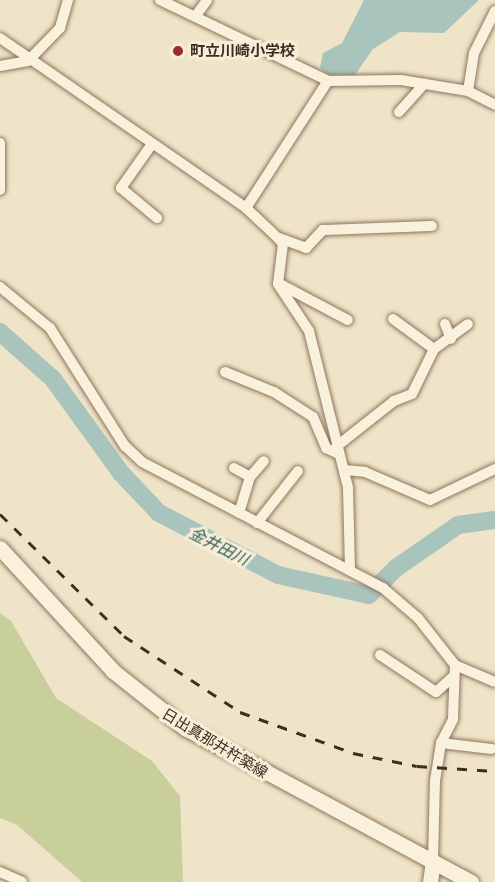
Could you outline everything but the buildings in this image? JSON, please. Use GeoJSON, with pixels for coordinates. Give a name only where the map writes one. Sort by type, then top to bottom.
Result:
{"type":"FeatureCollection","features":[{"type":"Feature","properties":{"kind":"main road","name":"日出真那井杵築線"},"geometry":{"type":"LineString","coordinates":[[0,549],[144,699],[239,760],[471,882]]}},
{"type":"Feature","properties":{"kind":"main road"},"geometry":{"type":"LineString","coordinates":[[430,882],[433,861]]}},
{"type":"Feature","properties":{"kind":"street"},"geometry":{"type":"LineString","coordinates":[[0,66],[28,61],[60,28],[68,0]]}},
{"type":"Feature","properties":{"kind":"street"},"geometry":{"type":"LineString","coordinates":[[160,0],[197,15],[268,56],[328,81],[424,84],[468,91],[495,105]]}},
{"type":"Feature","properties":{"kind":"street"},"geometry":{"type":"LineString","coordinates":[[197,15],[207,0]]}},
{"type":"Feature","properties":{"kind":"street"},"geometry":{"type":"LineString","coordinates":[[468,91],[474,53],[495,11]]}},
{"type":"Feature","properties":{"kind":"street"},"geometry":{"type":"LineString","coordinates":[[0,38],[28,61],[246,208],[283,244],[278,283],[309,331],[344,470],[355,572]]}},
{"type":"Feature","properties":{"kind":"street"},"geometry":{"type":"LineString","coordinates":[[246,208],[328,81]]}},
{"type":"Feature","properties":{"kind":"street"},"geometry":{"type":"LineString","coordinates":[[399,112],[424,84]]}},
{"type":"Feature","properties":{"kind":"street"},"geometry":{"type":"LineString","coordinates":[[0,143],[0,190]]}},
{"type":"Feature","properties":{"kind":"street"},"geometry":{"type":"LineString","coordinates":[[152,144],[121,188],[157,218]]}},
{"type":"Feature","properties":{"kind":"street"},"geometry":{"type":"LineString","coordinates":[[278,238],[306,248],[322,230],[432,226]]}},
{"type":"Feature","properties":{"kind":"street"},"geometry":{"type":"LineString","coordinates":[[278,283],[348,320]]}},
{"type":"Feature","properties":{"kind":"street"},"geometry":{"type":"LineString","coordinates":[[0,287],[50,328],[125,446],[142,462],[355,572],[383,588],[418,618],[454,670],[453,719],[441,743],[433,861]]}},
{"type":"Feature","properties":{"kind":"street"},"geometry":{"type":"LineString","coordinates":[[393,319],[434,349]]}},
{"type":"Feature","properties":{"kind":"street"},"geometry":{"type":"LineString","coordinates":[[445,324],[452,339]]}},
{"type":"Feature","properties":{"kind":"street"},"geometry":{"type":"LineString","coordinates":[[338,450],[394,400],[412,394],[434,349],[452,339],[468,324]]}},
{"type":"Feature","properties":{"kind":"street"},"geometry":{"type":"LineString","coordinates":[[225,372],[274,392],[313,417],[326,448],[338,450]]}},
{"type":"Feature","properties":{"kind":"street"},"geometry":{"type":"LineString","coordinates":[[239,513],[250,477],[264,461]]}},
{"type":"Feature","properties":{"kind":"street"},"geometry":{"type":"LineString","coordinates":[[234,468],[250,477]]}},
{"type":"Feature","properties":{"kind":"street"},"geometry":{"type":"LineString","coordinates":[[344,470],[365,472],[430,500],[495,469]]}},
{"type":"Feature","properties":{"kind":"street"},"geometry":{"type":"LineString","coordinates":[[257,523],[298,471]]}},
{"type":"Feature","properties":{"kind":"street"},"geometry":{"type":"LineString","coordinates":[[380,655],[436,692],[454,670]]}},
{"type":"Feature","properties":{"kind":"street"},"geometry":{"type":"LineString","coordinates":[[454,670],[495,682]]}},
{"type":"Feature","properties":{"kind":"street"},"geometry":{"type":"LineString","coordinates":[[441,743],[492,749]]}},
{"type":"Feature","properties":{"kind":"street"},"geometry":{"type":"LineString","coordinates":[[0,872],[22,882]]}},
{"type":"Feature","properties":{"kind":"green space"},"geometry":{"type":"Polygon","coordinates":[[[0,613],[11,621],[56,698],[152,761],[180,796],[183,882],[82,882],[17,825],[0,818],[0,613]]]}},
{"type":"Feature","properties":{"kind":"water"},"geometry":{"type":"Polygon","coordinates":[[[364,0],[479,0],[444,33],[400,32],[373,49],[355,75],[329,75],[320,68],[323,53],[342,43],[364,0]]]}},
{"type":"Feature","properties":{"kind":"waterway","name":"金井田川"},"geometry":{"type":"LineString","coordinates":[[0,332],[53,379],[121,473],[159,513],[278,575],[369,595],[396,568],[458,525],[495,520]]}},
{"type":"Feature","properties":{"kind":"railway"},"geometry":{"type":"LineString","coordinates":[[0,514],[124,636],[240,712],[353,753],[417,766],[495,771]]}},
{"type":"Feature","properties":{"kind":"place","name":"町立川崎小学校"},"geometry":{"type":"Point","coordinates":[178,51]}}]}
